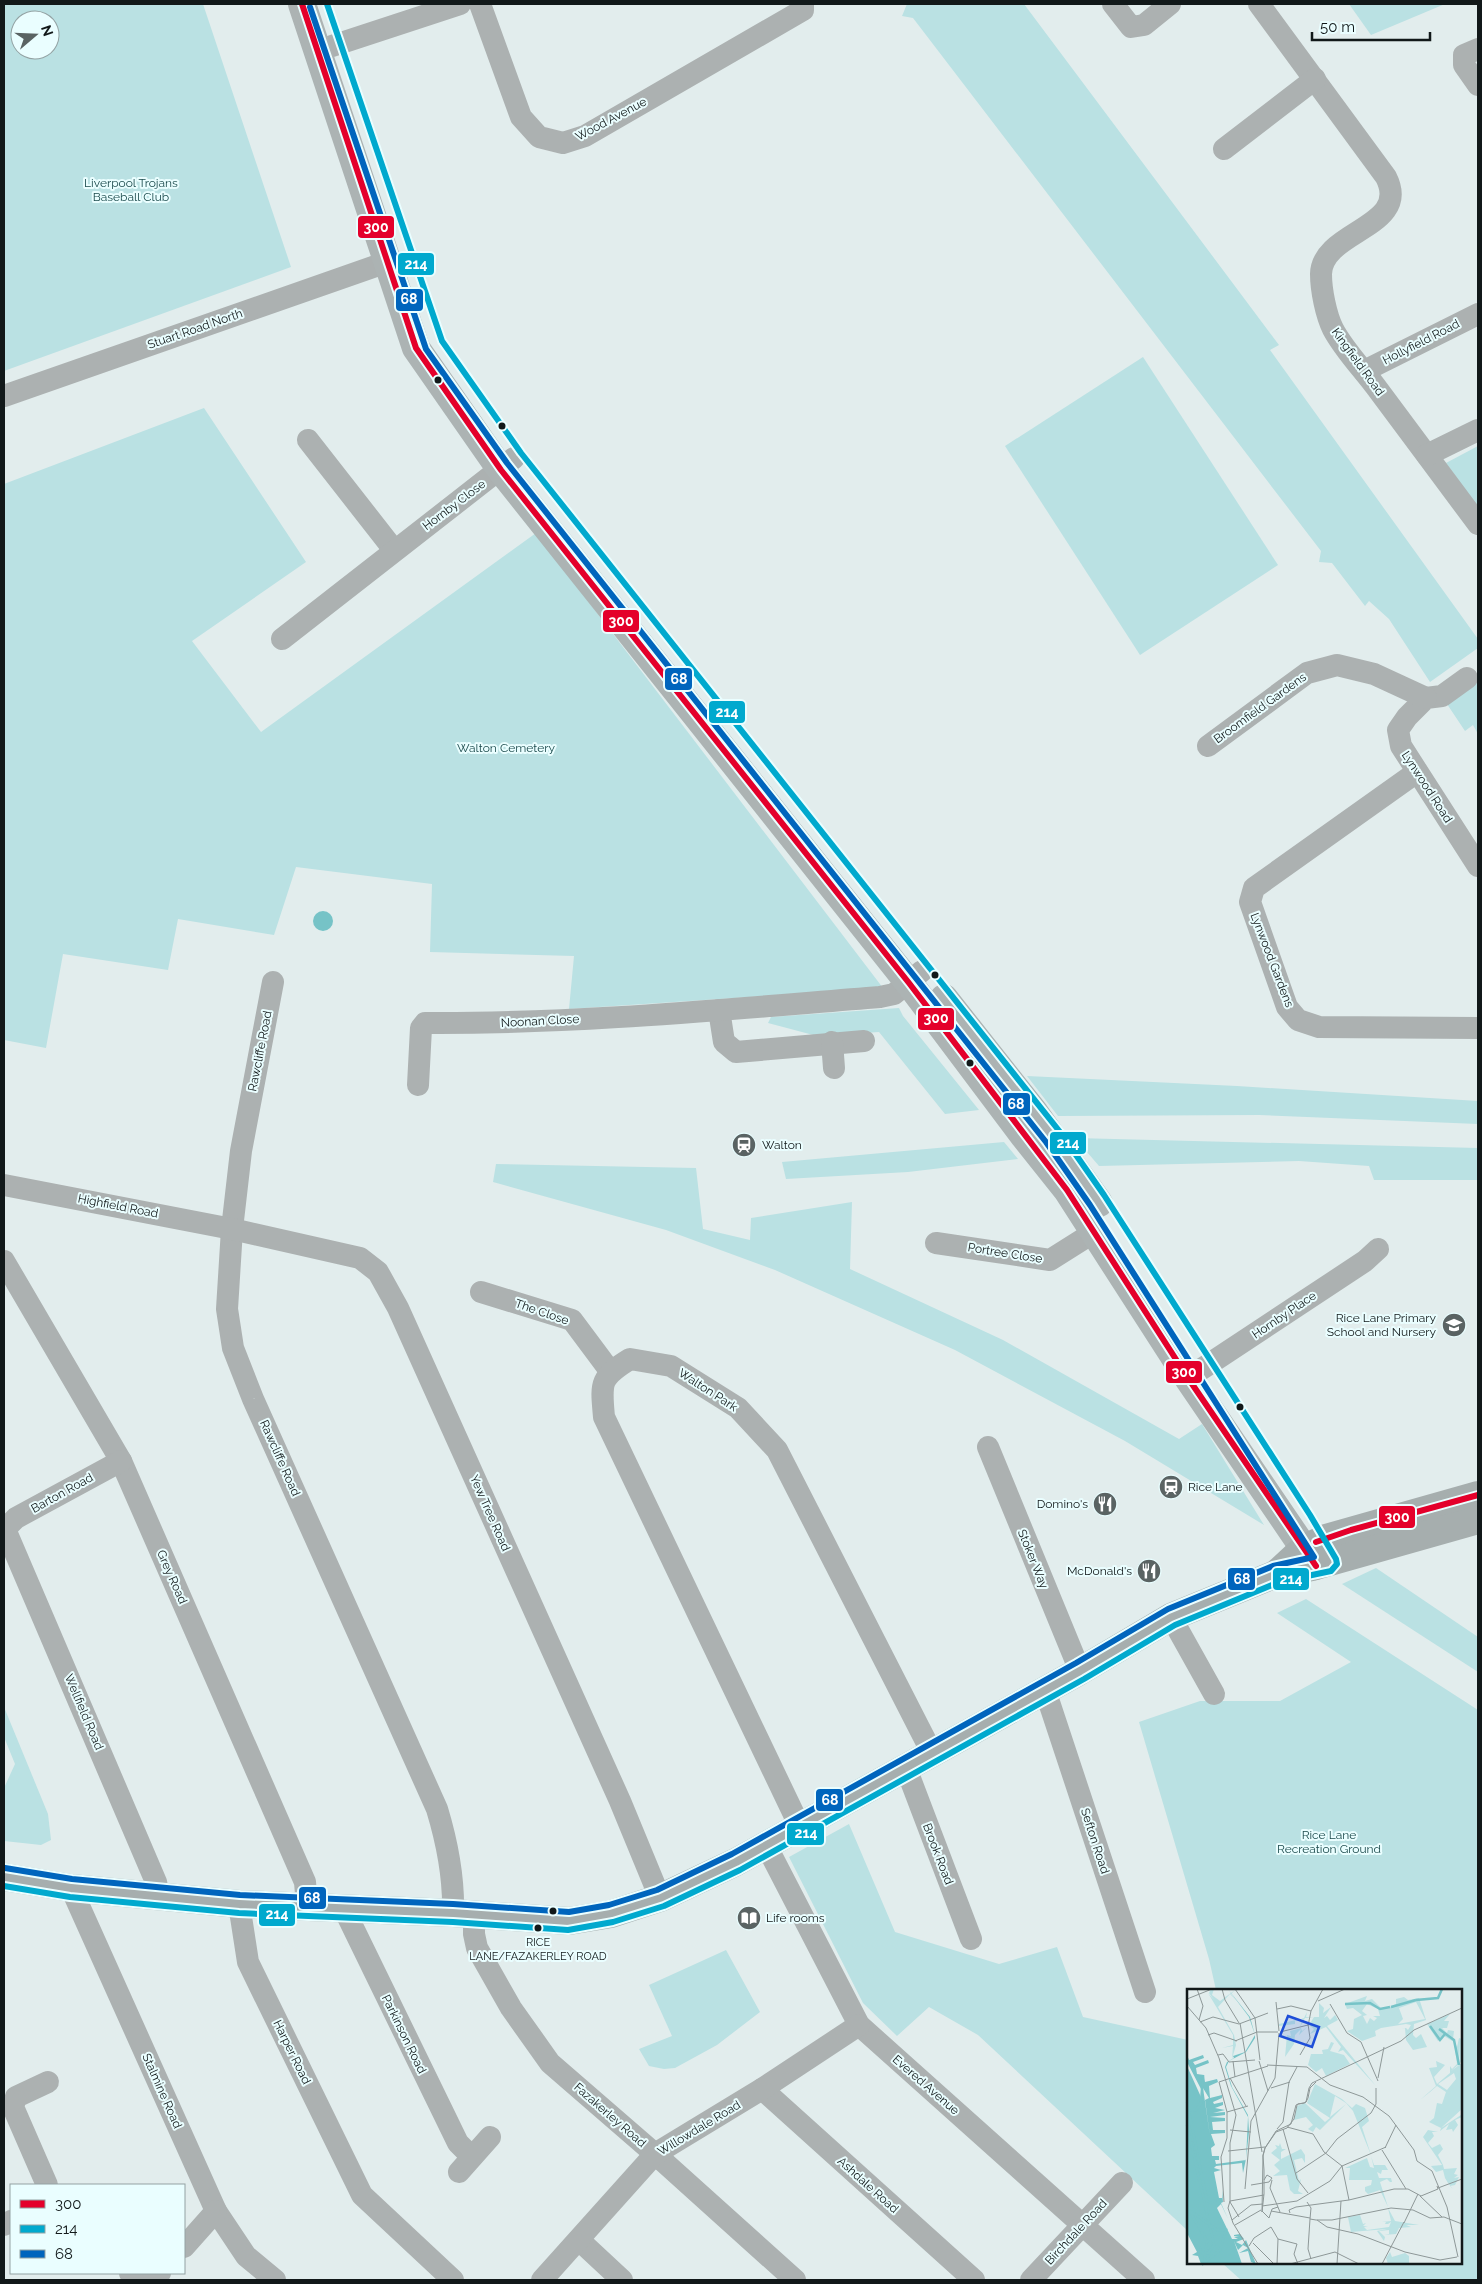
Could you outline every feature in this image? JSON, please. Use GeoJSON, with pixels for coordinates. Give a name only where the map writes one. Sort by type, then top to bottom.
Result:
{"type":"FeatureCollection","features":[{"type":"Feature","properties":{"kind":"highway"},"geometry":{"type":"LineString","coordinates":[[5,1876],[71,1888],[239,1904],[464,1914],[569,1921],[588,1919],[633,1908],[660,1898],[706,1876],[800,1827],[1080,1671],[1171,1617],[1302,1561],[1350,1530],[1478,1496]]}},
{"type":"Feature","properties":{"kind":"highway"},"geometry":{"type":"LineString","coordinates":[[1302,1561],[1478,1520]]}},
{"type":"Feature","properties":{"kind":"main road"},"geometry":{"type":"LineString","coordinates":[[302,4],[416,348],[916,977],[1030,1125],[1067,1190],[1196,1373]]}},
{"type":"Feature","properties":{"kind":"main road"},"geometry":{"type":"LineString","coordinates":[[318,4],[434,346],[507,464]]}},
{"type":"Feature","properties":{"kind":"main road"},"geometry":{"type":"LineString","coordinates":[[916,977],[1007,1113],[1053,1136],[1097,1200],[1302,1561]]}},
{"type":"Feature","properties":{"kind":"street"},"geometry":{"type":"LineString","coordinates":[[332,46],[460,4]]}},
{"type":"Feature","properties":{"kind":"street","name":"Wood Avenue"},"geometry":{"type":"LineString","coordinates":[[480,4],[521,117],[540,137],[563,144],[586,136],[803,10],[803,4]]}},
{"type":"Feature","properties":{"kind":"street"},"geometry":{"type":"LineString","coordinates":[[1113,4],[1131,27],[1144,25],[1170,4]]}},
{"type":"Feature","properties":{"kind":"street","name":"Kingfield Road"},"geometry":{"type":"LineString","coordinates":[[1259,4],[1386,178],[1390,192],[1387,206],[1380,217],[1330,251],[1321,269],[1322,283],[1332,327],[1478,524]]}},
{"type":"Feature","properties":{"kind":"street"},"geometry":{"type":"LineString","coordinates":[[1478,49],[1464,56],[1464,65],[1478,85]]}},
{"type":"Feature","properties":{"kind":"street"},"geometry":{"type":"LineString","coordinates":[[1221,151],[1315,79]]}},
{"type":"Feature","properties":{"kind":"street","name":"Stuart Road North"},"geometry":{"type":"LineString","coordinates":[[4,396],[386,262]]}},
{"type":"Feature","properties":{"kind":"street","name":"Hollyfield Road"},"geometry":{"type":"LineString","coordinates":[[1364,371],[1478,314]]}},
{"type":"Feature","properties":{"kind":"street"},"geometry":{"type":"LineString","coordinates":[[1427,455],[1478,430]]}},
{"type":"Feature","properties":{"kind":"street"},"geometry":{"type":"LineString","coordinates":[[308,440],[394,550]]}},
{"type":"Feature","properties":{"kind":"street","name":"Hornby Close"},"geometry":{"type":"LineString","coordinates":[[282,639],[507,464]]}},
{"type":"Feature","properties":{"kind":"street","name":"Broomfield Gardens"},"geometry":{"type":"LineString","coordinates":[[1208,746],[1307,673],[1337,665],[1374,674],[1434,697]]}},
{"type":"Feature","properties":{"kind":"street","name":"Lynwood Road"},"geometry":{"type":"LineString","coordinates":[[1474,673],[1434,697],[1407,717],[1398,730],[1401,746],[1478,866]]}},
{"type":"Feature","properties":{"kind":"street","name":"Lynwood Gardens"},"geometry":{"type":"LineString","coordinates":[[1417,772],[1254,888],[1250,902],[1287,1007],[1298,1020],[1320,1028],[1478,1028]]}},
{"type":"Feature","properties":{"kind":"street","name":"Noonan Close"},"geometry":{"type":"LineString","coordinates":[[418,1085],[420,1028],[425,1023],[495,1024],[719,1010],[880,997],[894,994],[916,977]]}},
{"type":"Feature","properties":{"kind":"street","name":"Rawcliffe Road"},"geometry":{"type":"LineString","coordinates":[[273,982],[241,1151],[232,1228],[227,1309],[233,1348],[257,1408],[437,1809],[446,1837],[454,1899],[464,1914]]}},
{"type":"Feature","properties":{"kind":"street"},"geometry":{"type":"LineString","coordinates":[[719,1010],[724,1042],[736,1052],[752,1052],[832,1042],[864,1041]]}},
{"type":"Feature","properties":{"kind":"street"},"geometry":{"type":"LineString","coordinates":[[832,1042],[834,1068]]}},
{"type":"Feature","properties":{"kind":"street","name":"Highfield Road"},"geometry":{"type":"LineString","coordinates":[[4,1184],[232,1228]]}},
{"type":"Feature","properties":{"kind":"street","name":"Yew Tree Road"},"geometry":{"type":"LineString","coordinates":[[232,1228],[360,1258],[378,1272],[398,1308],[620,1801],[660,1898]]}},
{"type":"Feature","properties":{"kind":"street","name":"Portree Close"},"geometry":{"type":"LineString","coordinates":[[936,1243],[1050,1260],[1096,1231]]}},
{"type":"Feature","properties":{"kind":"street","name":"Hornby Place"},"geometry":{"type":"LineString","coordinates":[[1196,1373],[1365,1261],[1378,1249]]}},
{"type":"Feature","properties":{"kind":"street","name":"Grey Road"},"geometry":{"type":"LineString","coordinates":[[4,1261],[121,1461],[305,1882],[307,1906]]}},
{"type":"Feature","properties":{"kind":"street","name":"The Close"},"geometry":{"type":"LineString","coordinates":[[481,1292],[572,1320],[610,1371]]}},
{"type":"Feature","properties":{"kind":"street","name":"Walton Park"},"geometry":{"type":"LineString","coordinates":[[610,1371],[630,1359],[671,1366],[738,1408],[777,1450],[932,1753]]}},
{"type":"Feature","properties":{"kind":"street"},"geometry":{"type":"LineString","coordinates":[[610,1371],[602,1387],[604,1417],[800,1827]]}},
{"type":"Feature","properties":{"kind":"street","name":"Stoker Way"},"geometry":{"type":"LineString","coordinates":[[988,1447],[1080,1671]]}},
{"type":"Feature","properties":{"kind":"street","name":"Barton Road"},"geometry":{"type":"LineString","coordinates":[[6,1529],[16,1518],[121,1461]]}},
{"type":"Feature","properties":{"kind":"street","name":"Wellfield Road"},"geometry":{"type":"LineString","coordinates":[[6,1529],[156,1882],[159,1897]]}},
{"type":"Feature","properties":{"kind":"street"},"geometry":{"type":"LineString","coordinates":[[1171,1617],[1214,1694]]}},
{"type":"Feature","properties":{"kind":"street","name":"Sefton Road"},"geometry":{"type":"LineString","coordinates":[[1046,1690],[1145,1992]]}},
{"type":"Feature","properties":{"kind":"street","name":"Brook Road"},"geometry":{"type":"LineString","coordinates":[[906,1768],[971,1939]]}},
{"type":"Feature","properties":{"kind":"street","name":"Evered Avenue"},"geometry":{"type":"LineString","coordinates":[[766,1845],[860,2025],[1084,2224],[1144,2280]]}},
{"type":"Feature","properties":{"kind":"street","name":"Stalmine Road"},"geometry":{"type":"LineString","coordinates":[[71,1888],[216,2211],[246,2256],[275,2280]]}},
{"type":"Feature","properties":{"kind":"street","name":"Harper Road"},"geometry":{"type":"LineString","coordinates":[[239,1904],[248,1962],[362,2195],[453,2280]]}},
{"type":"Feature","properties":{"kind":"street","name":"Parkinson Road"},"geometry":{"type":"LineString","coordinates":[[343,1908],[458,2143],[465,2164],[490,2136]]}},
{"type":"Feature","properties":{"kind":"street","name":"Fazakerley Road"},"geometry":{"type":"LineString","coordinates":[[464,1914],[474,1934],[477,1948],[511,2008],[550,2063],[795,2280]]}},
{"type":"Feature","properties":{"kind":"street","name":"Willowdale Road"},"geometry":{"type":"LineString","coordinates":[[542,2280],[655,2154],[762,2089],[860,2025]]}},
{"type":"Feature","properties":{"kind":"street"},"geometry":{"type":"LineString","coordinates":[[46,2184],[10,2119],[16,2097],[48,2082]]}},
{"type":"Feature","properties":{"kind":"street","name":"Ashdale Road"},"geometry":{"type":"LineString","coordinates":[[762,2089],[974,2280]]}},
{"type":"Feature","properties":{"kind":"street","name":"Birchdale Road"},"geometry":{"type":"LineString","coordinates":[[1031,2280],[1122,2183]]}},
{"type":"Feature","properties":{"kind":"street"},"geometry":{"type":"LineString","coordinates":[[185,2246],[216,2211]]}},
{"type":"Feature","properties":{"kind":"street"},"geometry":{"type":"LineString","coordinates":[[578,2240],[622,2280]]}},
{"type":"Feature","properties":{"kind":"green space","name":"Liverpool Trojans Baseball Club"},"geometry":{"type":"Polygon","coordinates":[[[4,4],[203,4],[291,267],[4,371],[4,4]]]}},
{"type":"Feature","properties":{"kind":"green space"},"geometry":{"type":"Polygon","coordinates":[[[907,4],[1024,4],[1279,345],[1270,350],[1478,639],[1478,648],[1430,682],[1389,619],[1369,601],[1365,606],[1332,563],[1319,562],[1321,551],[913,18],[902,16],[907,4]]]}},
{"type":"Feature","properties":{"kind":"green space"},"geometry":{"type":"Polygon","coordinates":[[[1349,4],[1445,4],[1371,35],[1349,4]]]}},
{"type":"Feature","properties":{"kind":"green space"},"geometry":{"type":"Polygon","coordinates":[[[1143,357],[1278,565],[1140,655],[1005,446],[1143,357]]]}},
{"type":"Feature","properties":{"kind":"green space","name":"Walton Cemetery"},"geometry":{"type":"Polygon","coordinates":[[[204,408],[306,562],[192,641],[261,732],[536,533],[883,988],[569,1009],[574,956],[430,952],[432,884],[296,867],[274,935],[178,919],[168,970],[63,954],[46,1048],[4,1040],[4,484],[204,408]]]}},
{"type":"Feature","properties":{"kind":"green space"},"geometry":{"type":"Polygon","coordinates":[[[1478,446],[1478,508],[1446,463],[1478,446]]]}},
{"type":"Feature","properties":{"kind":"green space"},"geometry":{"type":"Polygon","coordinates":[[[1478,682],[1478,734],[1473,725],[1465,731],[1447,704],[1478,682]]]}},
{"type":"Feature","properties":{"kind":"green space"},"geometry":{"type":"Polygon","coordinates":[[[899,1008],[903,1016],[979,1110],[945,1114],[879,1032],[817,1036],[768,1023],[771,1017],[899,1008]]]}},
{"type":"Feature","properties":{"kind":"green space"},"geometry":{"type":"Polygon","coordinates":[[[1027,1076],[1237,1086],[1478,1101],[1478,1124],[1259,1115],[1058,1116],[1027,1076]]]}},
{"type":"Feature","properties":{"kind":"green space"},"geometry":{"type":"Polygon","coordinates":[[[1075,1138],[1478,1148],[1478,1180],[1374,1180],[1369,1166],[1299,1161],[1099,1166],[1075,1138]]]}},
{"type":"Feature","properties":{"kind":"green space"},"geometry":{"type":"Polygon","coordinates":[[[1004,1142],[1018,1159],[908,1172],[786,1179],[782,1162],[1004,1142]]]}},
{"type":"Feature","properties":{"kind":"green space"},"geometry":{"type":"Polygon","coordinates":[[[496,1164],[696,1168],[703,1229],[750,1240],[751,1218],[852,1202],[850,1269],[1003,1340],[1179,1439],[1202,1424],[1264,1525],[1125,1441],[955,1350],[775,1270],[666,1230],[493,1182],[496,1164]]]}},
{"type":"Feature","properties":{"kind":"green space"},"geometry":{"type":"Polygon","coordinates":[[[1376,1568],[1478,1637],[1478,1672],[1342,1584],[1376,1568]]]}},
{"type":"Feature","properties":{"kind":"green space","name":"Rice Lane Recreation Ground"},"geometry":{"type":"Polygon","coordinates":[[[1306,1599],[1478,1710],[1478,2280],[1241,2280],[1223,2264],[1462,2264],[1462,1989],[1216,1989],[1209,1959],[1139,1722],[1200,1701],[1280,1701],[1351,1662],[1277,1613],[1306,1599]]]}},
{"type":"Feature","properties":{"kind":"green space"},"geometry":{"type":"Polygon","coordinates":[[[4,1707],[48,1814],[51,1840],[41,1845],[4,1841],[4,1788],[15,1764],[4,1737],[4,1707]]]}},
{"type":"Feature","properties":{"kind":"green space"},"geometry":{"type":"Polygon","coordinates":[[[849,1824],[895,1932],[999,1964],[1057,1947],[1083,2017],[1187,2040],[1187,2230],[978,2035],[929,2007],[897,2036],[863,2003],[789,1857],[849,1824]]]}},
{"type":"Feature","properties":{"kind":"green space"},"geometry":{"type":"Polygon","coordinates":[[[726,1950],[760,2012],[717,2045],[675,2068],[664,2069],[649,2066],[639,2049],[672,2036],[649,1985],[726,1950]]]}},
{"type":"Feature","properties":{"kind":"water"},"geometry":{"type":"Polygon","coordinates":[[[323,911],[330,914],[333,921],[330,928],[323,931],[316,928],[313,921],[316,914],[323,911]]]}},
{"type":"Feature","properties":{"kind":"transit line","name":"300"},"geometry":{"type":"LineString","coordinates":[[302,4],[416,348],[501,470],[909,983],[1067,1190],[1188,1378],[1316,1566]]}},
{"type":"Feature","properties":{"kind":"transit line","name":"214"},"geometry":{"type":"LineString","coordinates":[[4,1886],[70,1897],[239,1913],[453,1922],[568,1930],[613,1922],[664,1906],[740,1870],[1084,1679],[1175,1625],[1279,1582],[1331,1571],[1337,1564],[1336,1559],[1310,1515],[1104,1195],[1060,1132],[521,453],[442,341],[327,4]]}},
{"type":"Feature","properties":{"kind":"transit line","name":"68"},"geometry":{"type":"LineString","coordinates":[[5,1868],[72,1879],[240,1895],[453,1904],[569,1912],[609,1905],[657,1890],[732,1854],[1076,1663],[1168,1609],[1273,1566],[1314,1557],[1090,1205],[1046,1142],[507,463],[426,349],[310,7]]}},
{"type":"Feature","properties":{"kind":"transit line","name":"300"},"geometry":{"type":"LineString","coordinates":[[1316,1542],[1351,1530],[1478,1495]]}},
{"type":"Feature","properties":{"kind":"place","name":"Walton"},"geometry":{"type":"Point","coordinates":[744,1145]}},
{"type":"Feature","properties":{"kind":"place","name":"Rice Lane Primary School and Nursery"},"geometry":{"type":"Point","coordinates":[1454,1325]}},
{"type":"Feature","properties":{"kind":"place","name":"Rice Lane"},"geometry":{"type":"Point","coordinates":[1171,1487]}},
{"type":"Feature","properties":{"kind":"place","name":"Domino's"},"geometry":{"type":"Point","coordinates":[1105,1504]}},
{"type":"Feature","properties":{"kind":"place","name":"McDonald's"},"geometry":{"type":"Point","coordinates":[1149,1571]}},
{"type":"Feature","properties":{"kind":"place","name":"Life rooms"},"geometry":{"type":"Point","coordinates":[749,1918]}},
{"type":"Feature","properties":{"kind":"place","name":"RICE LANE/FAZAKERLEY ROAD"},"geometry":{"type":"Point","coordinates":[538,1928]}}]}
